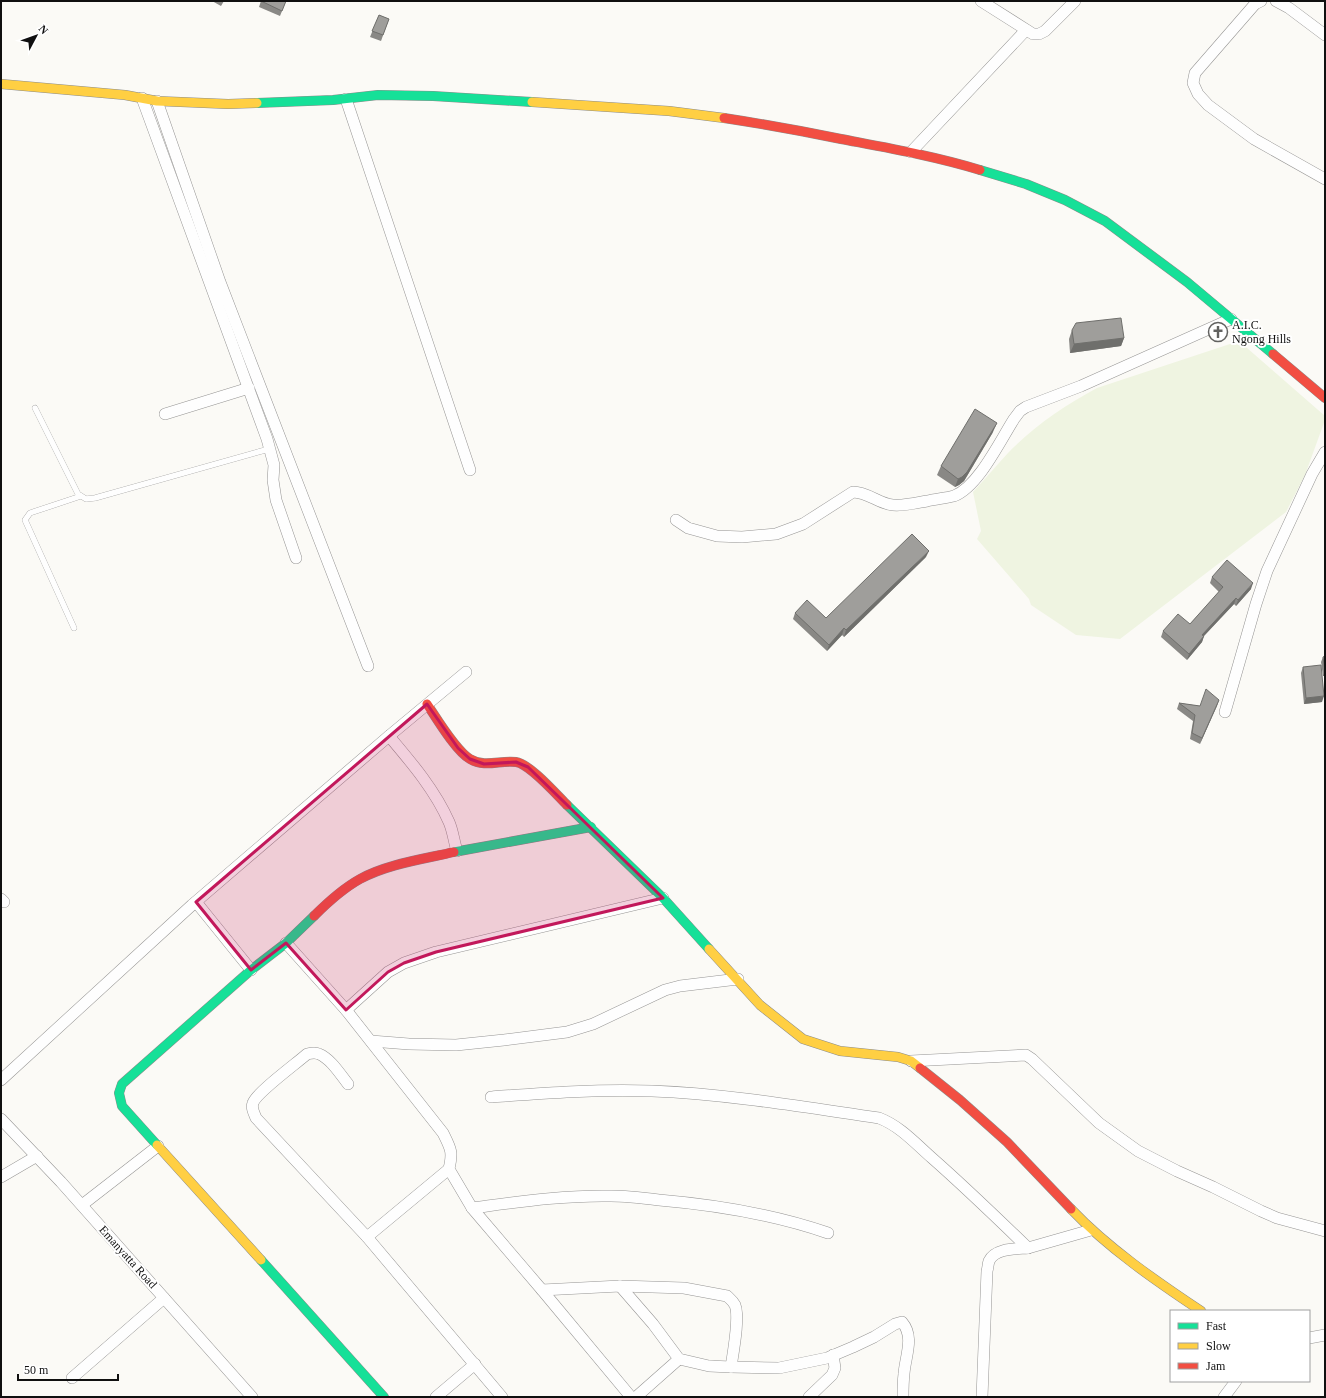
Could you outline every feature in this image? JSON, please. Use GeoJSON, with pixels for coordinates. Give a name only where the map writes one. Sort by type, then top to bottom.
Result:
{"type":"FeatureCollection","features":[{"type":"Feature","properties":{"kind":"street"},"geometry":{"type":"LineString","coordinates":[[980,1],[1033,34],[1040,34],[1051,26],[1075,1]]}},
{"type":"Feature","properties":{"kind":"street"},"geometry":{"type":"LineString","coordinates":[[1261,1],[1255,4],[1195,73],[1193,83],[1198,94],[1208,105],[1254,139],[1325,178]]}},
{"type":"Feature","properties":{"kind":"street"},"geometry":{"type":"LineString","coordinates":[[1276,1],[1289,8],[1325,36]]}},
{"type":"Feature","properties":{"kind":"street"},"geometry":{"type":"LineString","coordinates":[[911,152],[1026,30]]}},
{"type":"Feature","properties":{"kind":"street"},"geometry":{"type":"LineString","coordinates":[[1,84],[125,95],[157,101],[228,104],[346,99],[378,95],[433,96],[668,111],[752,122],[911,152],[954,162],[1026,184],[1065,200],[1105,221],[1187,282],[1325,398]]}},
{"type":"Feature","properties":{"kind":"street"},"geometry":{"type":"LineString","coordinates":[[142,98],[249,388],[274,465],[273,480],[276,500],[296,558]]}},
{"type":"Feature","properties":{"kind":"street"},"geometry":{"type":"LineString","coordinates":[[346,99],[470,470]]}},
{"type":"Feature","properties":{"kind":"street"},"geometry":{"type":"LineString","coordinates":[[157,101],[220,282],[368,666]]}},
{"type":"Feature","properties":{"kind":"street"},"geometry":{"type":"LineString","coordinates":[[676,520],[688,528],[717,536],[742,537],[776,534],[803,524],[853,492],[860,492],[892,505],[903,505],[954,496],[964,491],[980,474],[1014,419],[1020,411],[1026,407],[1081,386],[1231,319]]}},
{"type":"Feature","properties":{"kind":"street"},"geometry":{"type":"LineString","coordinates":[[166,414],[249,388]]}},
{"type":"Feature","properties":{"kind":"street"},"geometry":{"type":"LineString","coordinates":[[1225,712],[1267,571],[1312,474],[1325,452]]}},
{"type":"Feature","properties":{"kind":"street"},"geometry":{"type":"LineString","coordinates":[[1,1080],[196,902],[426,704],[466,672]]}},
{"type":"Feature","properties":{"kind":"street"},"geometry":{"type":"LineString","coordinates":[[426,704],[458,748],[470,759],[484,764],[516,762],[528,767],[663,898],[760,1005],[803,1039],[840,1051],[898,1056],[911,1061],[960,1100],[1007,1142],[1091,1230],[1171,1291],[1200,1310]]}},
{"type":"Feature","properties":{"kind":"street"},"geometry":{"type":"LineString","coordinates":[[389,736],[413,765],[435,796],[449,822],[457,852]]}},
{"type":"Feature","properties":{"kind":"street"},"geometry":{"type":"LineString","coordinates":[[384,1397],[122,1106],[119,1096],[119,1088],[125,1081],[251,970],[286,943],[336,895],[360,879],[383,869],[457,852],[591,827]]}},
{"type":"Feature","properties":{"kind":"street"},"geometry":{"type":"LineString","coordinates":[[346,1010],[388,972],[410,960],[436,952],[663,898]]}},
{"type":"Feature","properties":{"kind":"street"},"geometry":{"type":"LineString","coordinates":[[196,902],[251,970]]}},
{"type":"Feature","properties":{"kind":"street"},"geometry":{"type":"LineString","coordinates":[[286,943],[346,1010],[371,1041],[443,1133],[450,1147],[452,1157],[448,1169],[367,1238]]}},
{"type":"Feature","properties":{"kind":"street"},"geometry":{"type":"LineString","coordinates":[[371,1041],[409,1044],[456,1045],[567,1032],[594,1024],[665,990],[680,986],[738,979]]}},
{"type":"Feature","properties":{"kind":"street"},"geometry":{"type":"LineString","coordinates":[[348,1084],[330,1063],[319,1054],[313,1052],[307,1054],[259,1094],[253,1103],[252,1110],[256,1118],[367,1238],[502,1397]]}},
{"type":"Feature","properties":{"kind":"street"},"geometry":{"type":"LineString","coordinates":[[911,1061],[1026,1055],[1099,1122],[1138,1150],[1177,1172],[1213,1187],[1261,1212],[1325,1231]]}},
{"type":"Feature","properties":{"kind":"street"},"geometry":{"type":"LineString","coordinates":[[491,1097],[564,1091],[652,1091],[736,1098],[879,1118],[891,1123],[910,1138],[969,1191],[1028,1248]]}},
{"type":"Feature","properties":{"kind":"street","name":"Emanyatta Road"},"geometry":{"type":"LineString","coordinates":[[1,1119],[82,1205],[252,1397]]}},
{"type":"Feature","properties":{"kind":"street"},"geometry":{"type":"LineString","coordinates":[[82,1205],[158,1146]]}},
{"type":"Feature","properties":{"kind":"street"},"geometry":{"type":"LineString","coordinates":[[1,1177],[37,1156]]}},
{"type":"Feature","properties":{"kind":"street"},"geometry":{"type":"LineString","coordinates":[[448,1169],[472,1208],[631,1397]]}},
{"type":"Feature","properties":{"kind":"street"},"geometry":{"type":"LineString","coordinates":[[472,1208],[548,1198],[611,1196],[686,1202],[733,1208],[800,1223],[828,1233]]}},
{"type":"Feature","properties":{"kind":"street"},"geometry":{"type":"LineString","coordinates":[[982,1397],[987,1271],[990,1260],[996,1254],[1007,1250],[1028,1248],[1091,1230]]}},
{"type":"Feature","properties":{"kind":"street"},"geometry":{"type":"LineString","coordinates":[[542,1290],[620,1286],[684,1288],[727,1296],[736,1306],[737,1317],[731,1368]]}},
{"type":"Feature","properties":{"kind":"street"},"geometry":{"type":"LineString","coordinates":[[620,1286],[653,1324],[679,1359],[709,1366],[731,1368],[779,1368],[827,1358],[874,1337],[895,1324],[902,1322],[907,1328],[909,1338],[904,1374],[903,1397]]}},
{"type":"Feature","properties":{"kind":"street"},"geometry":{"type":"LineString","coordinates":[[72,1378],[164,1298]]}},
{"type":"Feature","properties":{"kind":"street"},"geometry":{"type":"LineString","coordinates":[[1310,1338],[1325,1335]]}},
{"type":"Feature","properties":{"kind":"street"},"geometry":{"type":"LineString","coordinates":[[809,1397],[832,1375],[835,1368],[833,1355]]}},
{"type":"Feature","properties":{"kind":"street"},"geometry":{"type":"LineString","coordinates":[[636,1397],[679,1359]]}},
{"type":"Feature","properties":{"kind":"street"},"geometry":{"type":"LineString","coordinates":[[436,1397],[475,1364]]}},
{"type":"Feature","properties":{"kind":"street"},"geometry":{"type":"LineString","coordinates":[[1224,1397],[1235,1382]]}},
{"type":"Feature","properties":{"kind":"lane"},"geometry":{"type":"LineString","coordinates":[[34,408],[78,494],[86,499],[95,498],[269,449]]}},
{"type":"Feature","properties":{"kind":"lane"},"geometry":{"type":"LineString","coordinates":[[74,628],[25,520],[30,513],[81,496]]}},
{"type":"Feature","properties":{"kind":"highlighted area"},"geometry":{"type":"Polygon","coordinates":[[[427,704],[458,748],[470,759],[484,764],[516,762],[528,767],[663,898],[436,952],[404,963],[388,972],[346,1010],[286,943],[251,970],[196,902],[427,704]]]}},
{"type":"Feature","properties":{"kind":"green space"},"geometry":{"type":"Polygon","coordinates":[[[1239,341],[1325,416],[1325,420],[1305,475],[1286,512],[1120,639],[1076,635],[1031,605],[1029,599],[977,539],[981,531],[973,492],[1008,453],[1028,434],[1061,409],[1097,388],[1239,341]]]}},
{"type":"Feature","properties":{"kind":"building"},"geometry":{"type":"Polygon","coordinates":[[[261,1],[286,1],[282,11],[261,1]]]}},
{"type":"Feature","properties":{"kind":"building"},"geometry":{"type":"Polygon","coordinates":[[[379,15],[389,19],[383,35],[372,31],[379,15]]]}},
{"type":"Feature","properties":{"kind":"building"},"geometry":{"type":"Polygon","coordinates":[[[1121,318],[1124,338],[1074,344],[1072,330],[1076,323],[1121,318]]]}},
{"type":"Feature","properties":{"kind":"building"},"geometry":{"type":"Polygon","coordinates":[[[975,409],[997,423],[967,472],[958,479],[941,466],[975,409]]]}},
{"type":"Feature","properties":{"kind":"building"},"geometry":{"type":"Polygon","coordinates":[[[912,534],[929,551],[846,630],[844,628],[829,645],[795,613],[807,600],[826,618],[912,534]]]}},
{"type":"Feature","properties":{"kind":"building"},"geometry":{"type":"Polygon","coordinates":[[[1227,560],[1253,583],[1238,600],[1236,598],[1202,635],[1204,636],[1189,654],[1163,631],[1178,614],[1190,624],[1223,587],[1212,577],[1227,560]]]}},
{"type":"Feature","properties":{"kind":"building"},"geometry":{"type":"Polygon","coordinates":[[[1325,656],[1325,671],[1323,657],[1325,656]]]}},
{"type":"Feature","properties":{"kind":"building"},"geometry":{"type":"Polygon","coordinates":[[[1321,665],[1324,696],[1306,698],[1303,667],[1321,665]]]}},
{"type":"Feature","properties":{"kind":"building"},"geometry":{"type":"Polygon","coordinates":[[[1206,689],[1219,700],[1202,738],[1192,733],[1195,715],[1179,703],[1200,706],[1206,689]]]}},
{"type":"Feature","properties":{"kind":"traffic: fast"},"geometry":{"type":"LineString","coordinates":[[257,103],[333,100],[378,95],[433,96],[532,102]]}},
{"type":"Feature","properties":{"kind":"traffic: fast"},"geometry":{"type":"LineString","coordinates":[[980,170],[1026,184],[1065,200],[1105,221],[1187,282],[1273,354]]}},
{"type":"Feature","properties":{"kind":"traffic: fast"},"geometry":{"type":"LineString","coordinates":[[567,805],[663,898],[709,949]]}},
{"type":"Feature","properties":{"kind":"traffic: fast"},"geometry":{"type":"LineString","coordinates":[[454,852],[591,827]]}},
{"type":"Feature","properties":{"kind":"traffic: fast"},"geometry":{"type":"LineString","coordinates":[[157,1145],[122,1106],[119,1093],[122,1084],[251,970],[286,943],[314,916]]}},
{"type":"Feature","properties":{"kind":"traffic: fast"},"geometry":{"type":"LineString","coordinates":[[261,1260],[384,1397]]}},
{"type":"Feature","properties":{"kind":"traffic: slow"},"geometry":{"type":"LineString","coordinates":[[1,84],[125,95],[157,101],[228,104],[257,103]]}},
{"type":"Feature","properties":{"kind":"traffic: slow"},"geometry":{"type":"LineString","coordinates":[[532,102],[669,111],[724,118]]}},
{"type":"Feature","properties":{"kind":"traffic: slow"},"geometry":{"type":"LineString","coordinates":[[709,949],[760,1005],[803,1039],[840,1051],[898,1057],[911,1061],[920,1068]]}},
{"type":"Feature","properties":{"kind":"traffic: slow"},"geometry":{"type":"LineString","coordinates":[[157,1145],[261,1260]]}},
{"type":"Feature","properties":{"kind":"traffic: slow"},"geometry":{"type":"LineString","coordinates":[[1071,1209],[1117,1251],[1200,1310]]}},
{"type":"Feature","properties":{"kind":"traffic: jam"},"geometry":{"type":"LineString","coordinates":[[724,118],[797,130],[894,149],[980,170]]}},
{"type":"Feature","properties":{"kind":"traffic: jam"},"geometry":{"type":"LineString","coordinates":[[1273,354],[1325,398]]}},
{"type":"Feature","properties":{"kind":"traffic: jam"},"geometry":{"type":"LineString","coordinates":[[427,704],[453,742],[470,759],[481,763],[516,762],[522,764],[543,780],[567,805]]}},
{"type":"Feature","properties":{"kind":"traffic: jam"},"geometry":{"type":"LineString","coordinates":[[314,916],[341,891],[360,879],[382,869],[406,862],[454,852]]}},
{"type":"Feature","properties":{"kind":"traffic: jam"},"geometry":{"type":"LineString","coordinates":[[920,1068],[960,1100],[1007,1142],[1071,1209]]}},
{"type":"Feature","properties":{"kind":"place","name":"A.I.C. Ngong Hills"},"geometry":{"type":"Point","coordinates":[1218,332]}}]}
